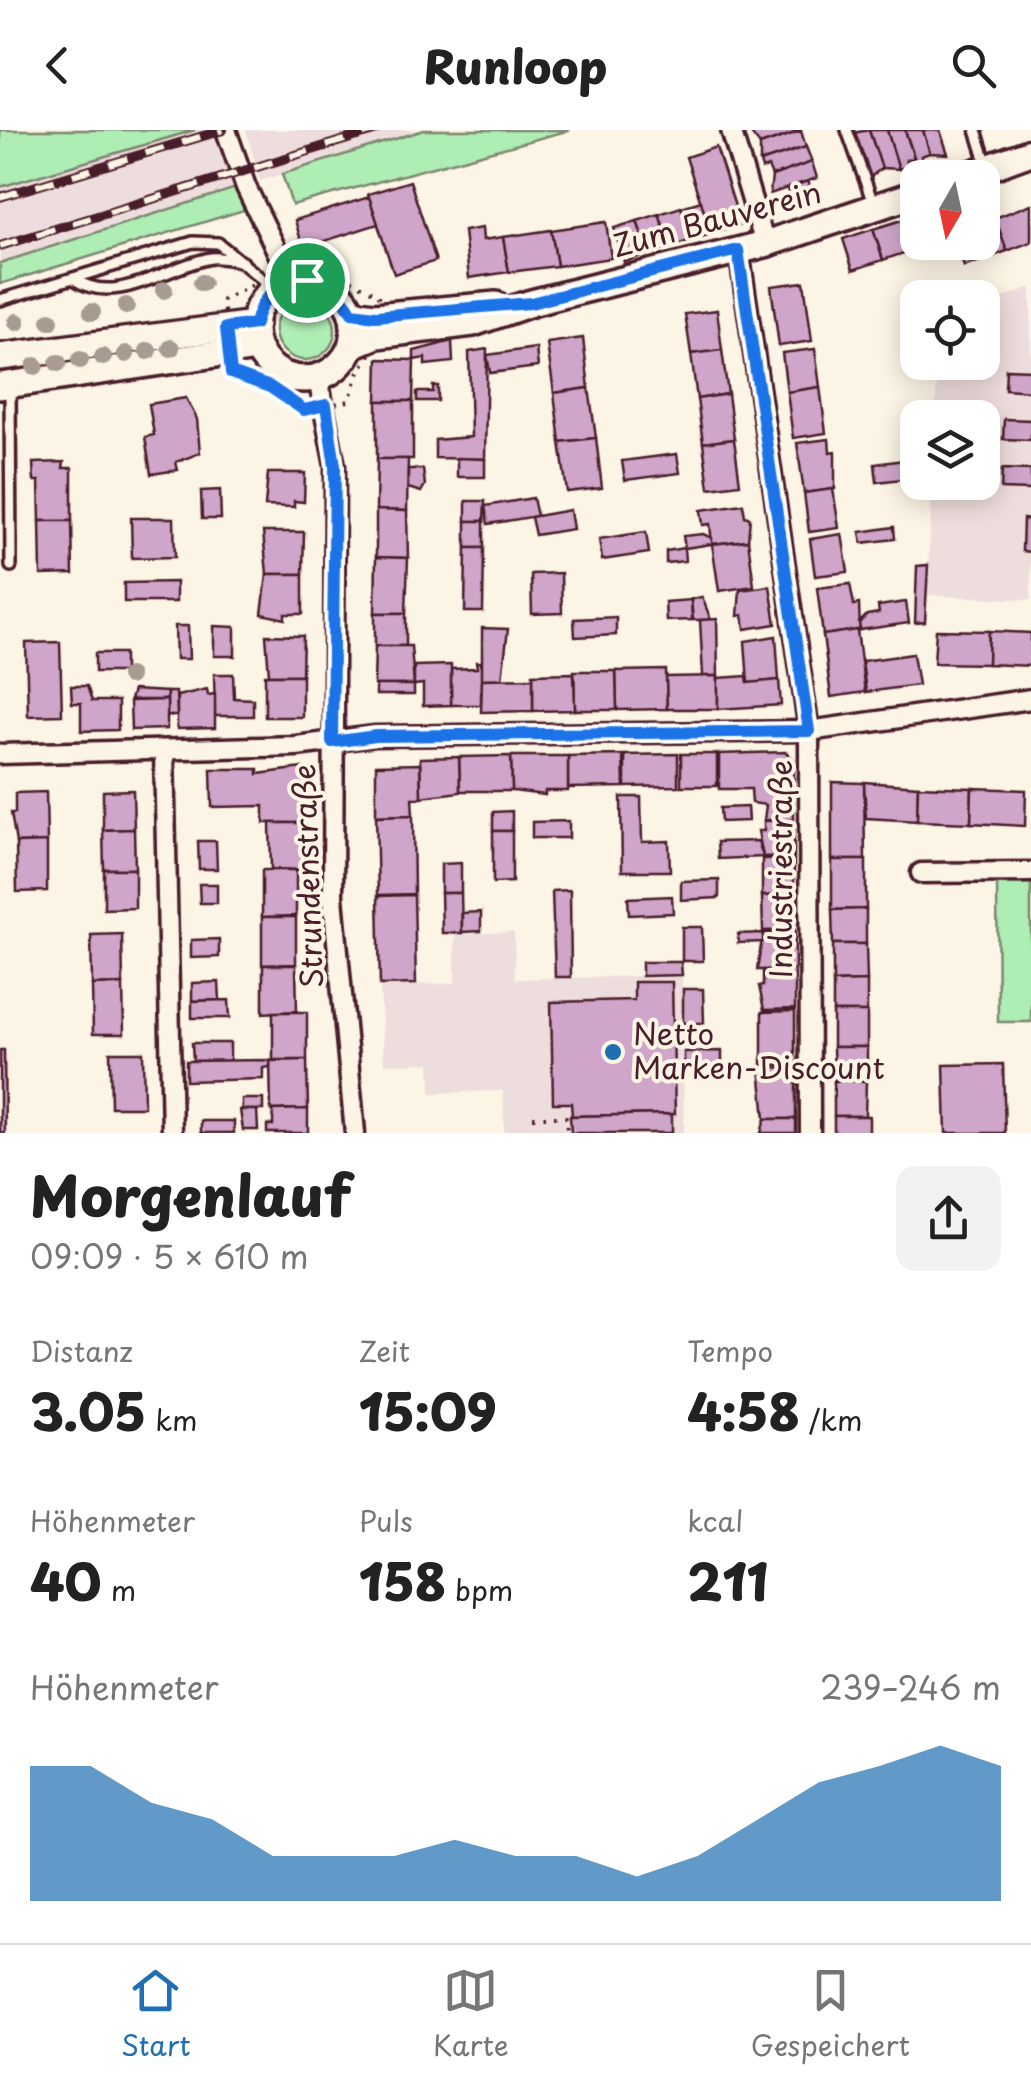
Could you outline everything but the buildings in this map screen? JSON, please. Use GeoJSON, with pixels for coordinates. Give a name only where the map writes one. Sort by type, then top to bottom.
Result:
{"type":"FeatureCollection","features":[{"type":"Feature","properties":{"kind":"street"},"geometry":{"type":"LineString","coordinates":[[226,130],[279,279],[256,336]]}},
{"type":"Feature","properties":{"kind":"street"},"geometry":{"type":"LineString","coordinates":[[731,130],[765,244]]}},
{"type":"Feature","properties":{"kind":"street"},"geometry":{"type":"LineString","coordinates":[[1000,164],[1031,152]]}},
{"type":"Feature","properties":{"kind":"street","name":"Zum Bauverein"},"geometry":{"type":"LineString","coordinates":[[353,345],[382,325],[531,303],[765,244],[900,200]]}},
{"type":"Feature","properties":{"kind":"street","name":"Industriestraße"},"geometry":{"type":"LineString","coordinates":[[738,250],[809,731],[810,1133]]}},
{"type":"Feature","properties":{"kind":"street"},"geometry":{"type":"LineString","coordinates":[[256,336],[280,373],[296,379],[318,378],[336,368],[353,345],[352,313],[329,287],[279,279]]}},
{"type":"Feature","properties":{"kind":"street","name":"Zum Bauverein"},"geometry":{"type":"LineString","coordinates":[[352,313],[382,325]]}},
{"type":"Feature","properties":{"kind":"street"},"geometry":{"type":"LineString","coordinates":[[0,357],[88,342],[256,336]]}},
{"type":"Feature","properties":{"kind":"street"},"geometry":{"type":"LineString","coordinates":[[5,385],[227,339]]}},
{"type":"Feature","properties":{"kind":"street","name":"Strundenstraße"},"geometry":{"type":"LineString","coordinates":[[318,378],[335,466],[333,898],[355,1133]]}},
{"type":"Feature","properties":{"kind":"street"},"geometry":{"type":"LineString","coordinates":[[0,754],[332,742],[376,736],[809,731],[1031,699]]}},
{"type":"Feature","properties":{"kind":"street"},"geometry":{"type":"LineString","coordinates":[[164,750],[172,1133]]}},
{"type":"Feature","properties":{"kind":"street"},"geometry":{"type":"LineString","coordinates":[[922,874],[1031,872]]}},
{"type":"Feature","properties":{"kind":"lane"},"geometry":{"type":"LineString","coordinates":[[847,130],[875,209]]}},
{"type":"Feature","properties":{"kind":"lane"},"geometry":{"type":"LineString","coordinates":[[976,130],[985,160]]}},
{"type":"Feature","properties":{"kind":"lane"},"geometry":{"type":"LineString","coordinates":[[0,300],[193,242],[218,242],[279,279]]}},
{"type":"Feature","properties":{"kind":"lane"},"geometry":{"type":"LineString","coordinates":[[74,280],[88,289],[107,292],[214,258],[246,262]]}},
{"type":"Feature","properties":{"kind":"lane"},"geometry":{"type":"LineString","coordinates":[[5,385],[11,566]]}},
{"type":"Feature","properties":{"kind":"path"},"geometry":{"type":"LineString","coordinates":[[314,261],[380,295],[382,325],[358,372],[349,401],[304,410],[270,387],[231,373],[223,300],[314,261]]}},
{"type":"Feature","properties":{"kind":"path"},"geometry":{"type":"LineString","coordinates":[[533,1117],[566,1117],[567,1133]]}},
{"type":"Feature","properties":{"kind":"shaded area"},"geometry":{"type":"Polygon","coordinates":[[[195,130],[219,130],[236,188],[0,263],[0,187],[195,130]]]}},
{"type":"Feature","properties":{"kind":"shaded area"},"geometry":{"type":"Polygon","coordinates":[[[246,130],[424,130],[260,181],[246,130]]]}},
{"type":"Feature","properties":{"kind":"shaded area"},"geometry":{"type":"Polygon","coordinates":[[[1031,287],[1031,600],[927,595],[931,500],[1000,500],[1000,400],[936,400],[937,380],[1000,380],[1000,299],[1031,287]]]}},
{"type":"Feature","properties":{"kind":"shaded area"},"geometry":{"type":"Polygon","coordinates":[[[514,932],[515,979],[682,975],[684,1133],[504,1133],[503,1091],[431,1093],[430,1063],[384,1064],[380,986],[455,983],[455,934],[514,932]]]}},
{"type":"Feature","properties":{"kind":"green space"},"geometry":{"type":"Polygon","coordinates":[[[0,130],[195,130],[0,187],[0,130]]]}},
{"type":"Feature","properties":{"kind":"green space"},"geometry":{"type":"Polygon","coordinates":[[[424,130],[570,130],[292,205],[282,174],[424,130]]]}},
{"type":"Feature","properties":{"kind":"green space"},"geometry":{"type":"Polygon","coordinates":[[[236,188],[244,210],[0,284],[0,263],[236,188]]]}},
{"type":"Feature","properties":{"kind":"green space"},"geometry":{"type":"Polygon","coordinates":[[[305,300],[326,309],[335,330],[326,351],[305,360],[284,351],[275,330],[284,309],[305,300]]]}},
{"type":"Feature","properties":{"kind":"green space"},"geometry":{"type":"Polygon","coordinates":[[[997,881],[1031,881],[1031,1022],[998,1022],[997,881]]]}},
{"type":"Feature","properties":{"kind":"railway"},"geometry":{"type":"LineString","coordinates":[[0,197],[223,130]]}},
{"type":"Feature","properties":{"kind":"railway"},"geometry":{"type":"LineString","coordinates":[[0,246],[377,130]]}},
{"type":"Feature","properties":{"kind":"place","name":"Netto Marken-Discount"},"geometry":{"type":"Point","coordinates":[613,1052]}},
{"type":"Feature","properties":{"kind":"route"},"geometry":{"type":"LineString","coordinates":[[738,250],[809,731],[376,736],[332,742],[335,466],[326,405],[304,410],[270,387],[231,373],[226,328],[255,324],[260,307],[274,289],[291,280],[307,280],[319,282],[340,295],[352,313],[376,316],[531,303],[738,250]]}}]}
